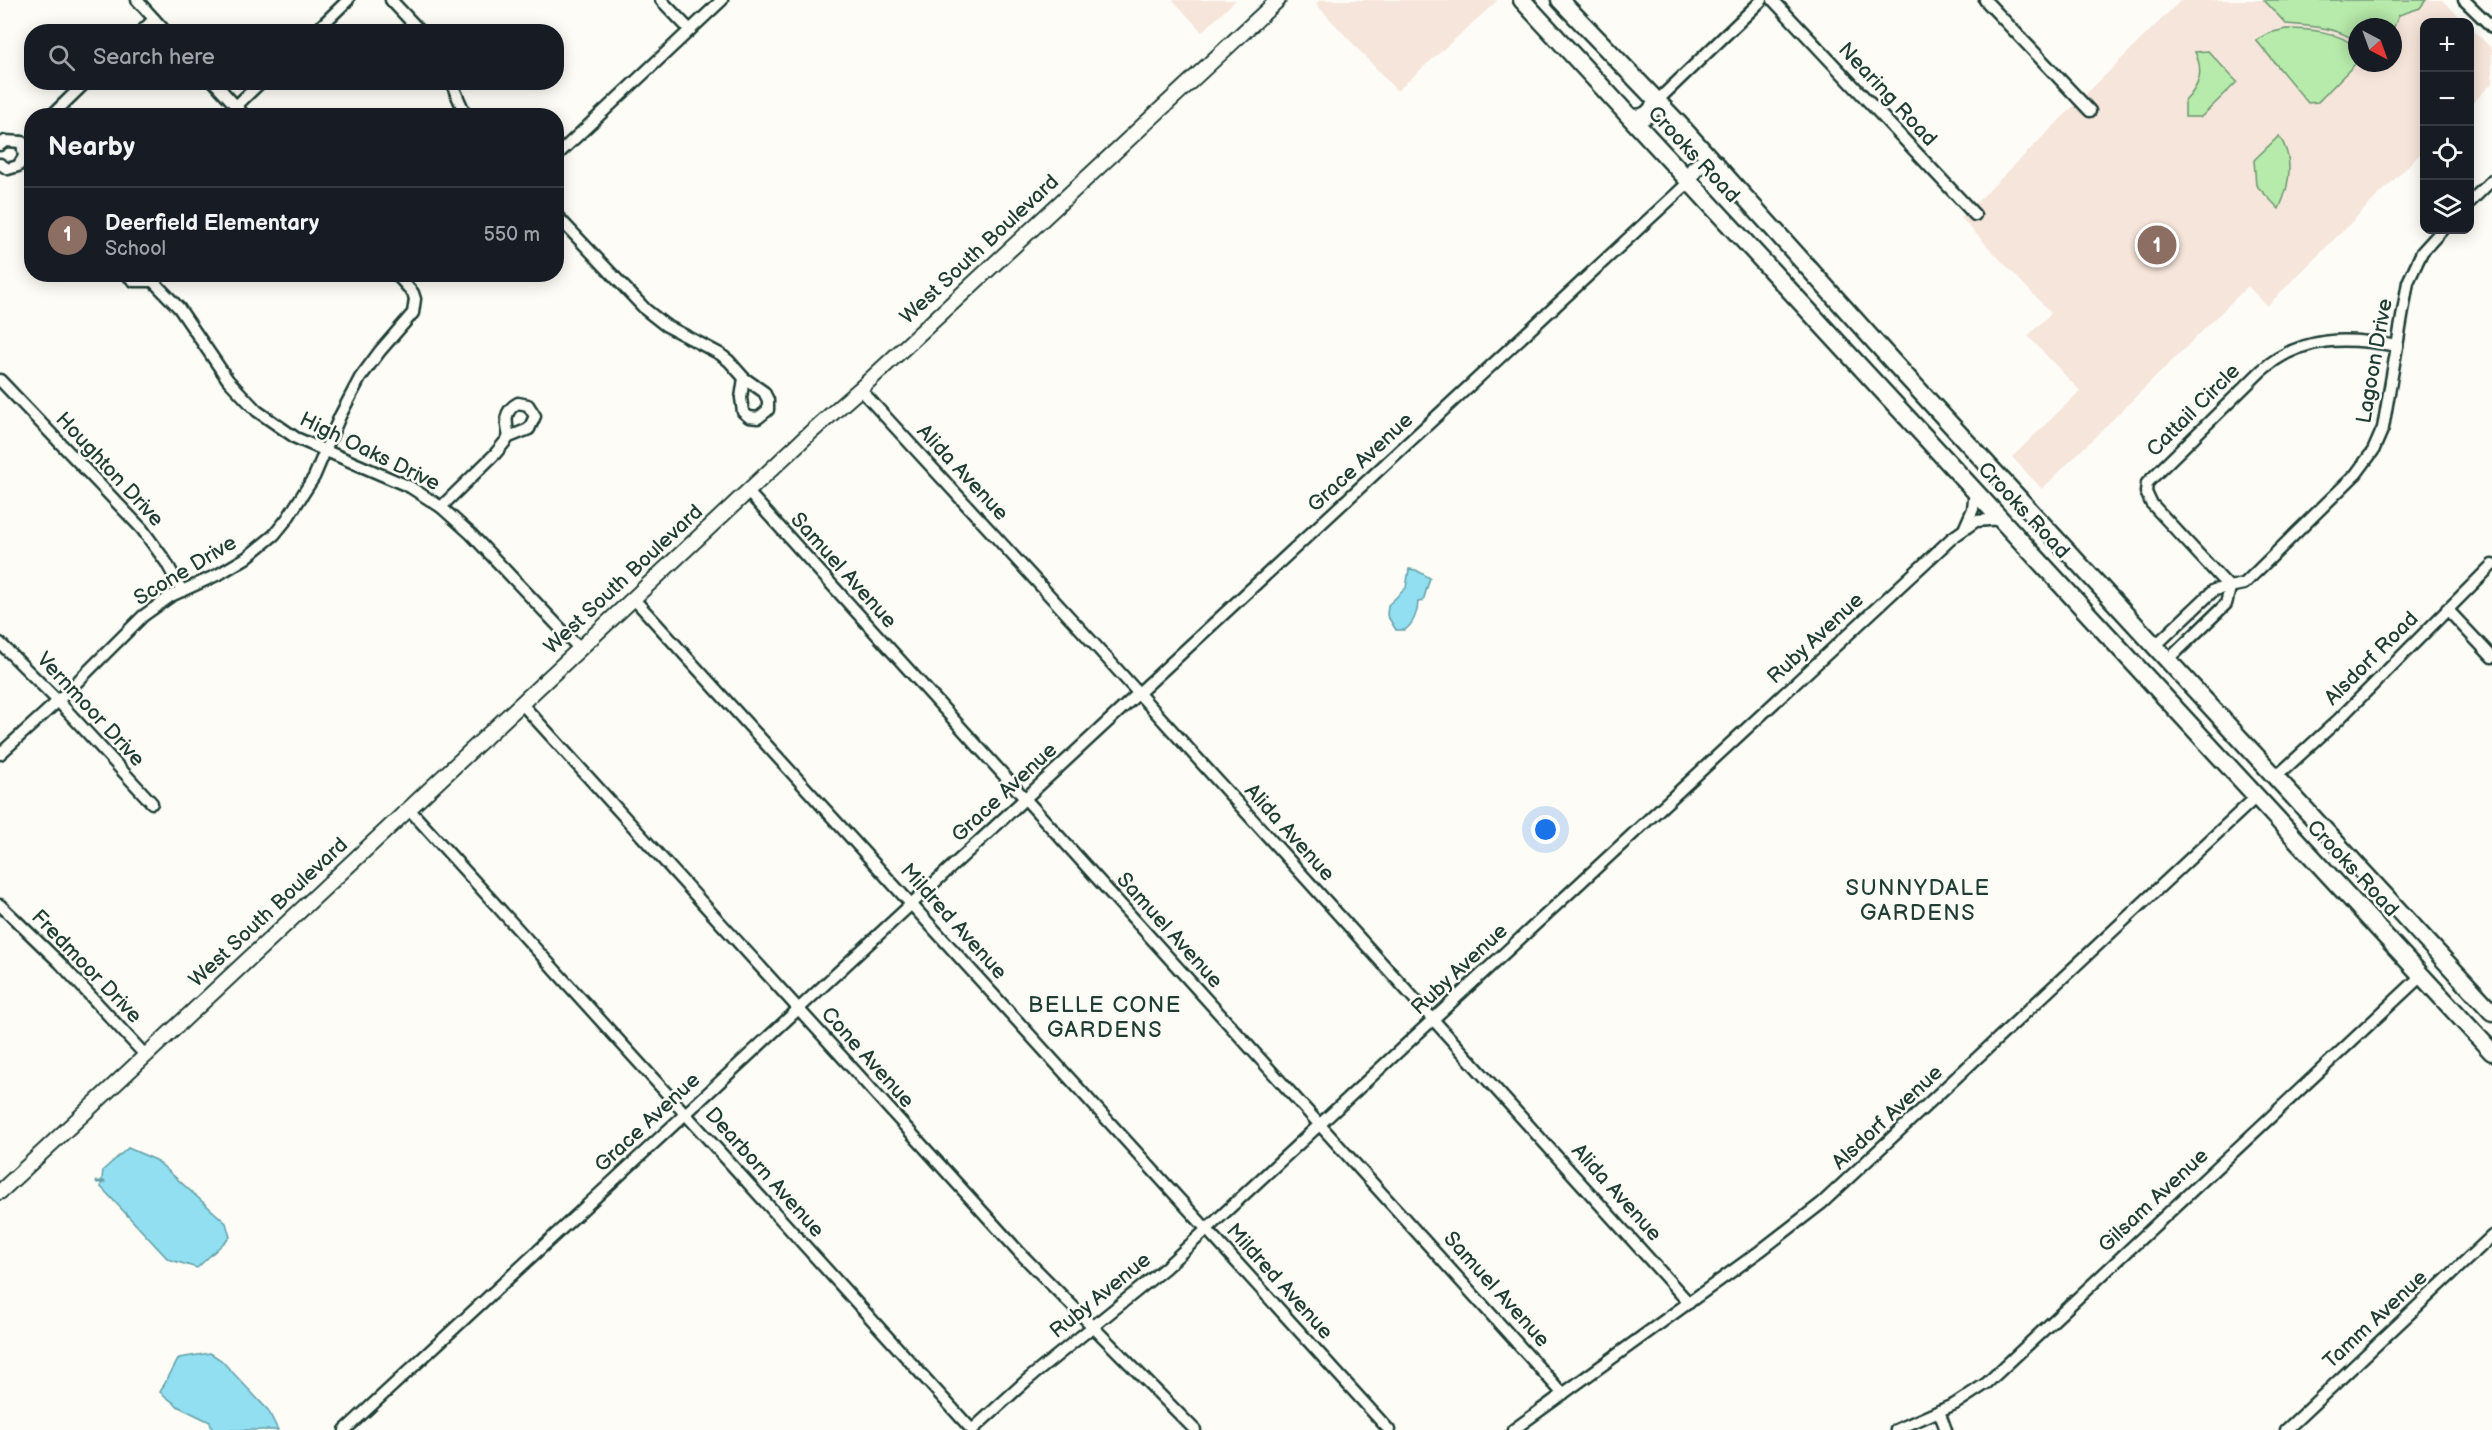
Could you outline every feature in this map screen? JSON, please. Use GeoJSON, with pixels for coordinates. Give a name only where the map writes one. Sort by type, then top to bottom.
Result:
{"type":"FeatureCollection","features":[{"type":"Feature","properties":{"kind":"main road","name":"Crooks Road"},"geometry":{"type":"LineString","coordinates":[[1522,0],[2492,1052]]}},
{"type":"Feature","properties":{"kind":"main road","name":"Crooks Road"},"geometry":{"type":"LineString","coordinates":[[1560,0],[1658,100],[2011,489],[2492,1012]]}},
{"type":"Feature","properties":{"kind":"main road"},"geometry":{"type":"LineString","coordinates":[[1630,117],[1638,119],[1644,117],[1653,109],[1658,100]]}},
{"type":"Feature","properties":{"kind":"main road"},"geometry":{"type":"LineString","coordinates":[[1689,182],[1690,175],[1698,166],[1704,163],[1716,164]]}},
{"type":"Feature","properties":{"kind":"main road"},"geometry":{"type":"LineString","coordinates":[[1975,490],[1992,495],[2011,489]]}},
{"type":"Feature","properties":{"kind":"main road"},"geometry":{"type":"LineString","coordinates":[[2094,619],[2106,606],[2113,606],[2125,612]]}},
{"type":"Feature","properties":{"kind":"main road"},"geometry":{"type":"LineString","coordinates":[[2324,870],[2342,874],[2354,862]]}},
{"type":"Feature","properties":{"kind":"main road"},"geometry":{"type":"LineString","coordinates":[[2421,976],[2424,966],[2433,961],[2443,962],[2450,966]]}},
{"type":"Feature","properties":{"kind":"street"},"geometry":{"type":"LineString","coordinates":[[136,0],[159,24]]}},
{"type":"Feature","properties":{"kind":"street"},"geometry":{"type":"LineString","coordinates":[[323,24],[348,0]]}},
{"type":"Feature","properties":{"kind":"street"},"geometry":{"type":"LineString","coordinates":[[391,0],[414,24]]}},
{"type":"Feature","properties":{"kind":"street"},"geometry":{"type":"LineString","coordinates":[[661,0],[690,30]]}},
{"type":"Feature","properties":{"kind":"street"},"geometry":{"type":"LineString","coordinates":[[564,148],[722,0]]}},
{"type":"Feature","properties":{"kind":"street","name":"West South Boulevard"},"geometry":{"type":"LineString","coordinates":[[0,1192],[579,648],[1278,0]]}},
{"type":"Feature","properties":{"kind":"street"},"geometry":{"type":"LineString","coordinates":[[1658,100],[1762,0]]}},
{"type":"Feature","properties":{"kind":"street","name":"Nearing Road"},"geometry":{"type":"LineString","coordinates":[[1773,0],[1975,215]]}},
{"type":"Feature","properties":{"kind":"street"},"geometry":{"type":"LineString","coordinates":[[1985,0],[2090,111]]}},
{"type":"Feature","properties":{"kind":"street"},"geometry":{"type":"LineString","coordinates":[[2464,0],[2492,27]]}},
{"type":"Feature","properties":{"kind":"street"},"geometry":{"type":"LineString","coordinates":[[149,24],[154,19]]}},
{"type":"Feature","properties":{"kind":"street"},"geometry":{"type":"LineString","coordinates":[[59,108],[78,90]]}},
{"type":"Feature","properties":{"kind":"street"},"geometry":{"type":"LineString","coordinates":[[221,90],[236,106],[253,90]]}},
{"type":"Feature","properties":{"kind":"street"},"geometry":{"type":"LineString","coordinates":[[455,90],[462,108]]}},
{"type":"Feature","properties":{"kind":"street"},"geometry":{"type":"LineString","coordinates":[[0,145],[5,141],[22,142],[24,157],[18,166],[8,169],[0,164]]}},
{"type":"Feature","properties":{"kind":"street"},"geometry":{"type":"LineString","coordinates":[[2474,197],[2492,180]]}},
{"type":"Feature","properties":{"kind":"street","name":"Grace Avenue"},"geometry":{"type":"LineString","coordinates":[[345,1430],[1689,182]]}},
{"type":"Feature","properties":{"kind":"street"},"geometry":{"type":"LineString","coordinates":[[564,224],[646,310],[665,325],[720,354],[744,378]]}},
{"type":"Feature","properties":{"kind":"street","name":"Lagoon Drive"},"geometry":{"type":"LineString","coordinates":[[2155,646],[2214,590],[2244,584],[2364,465],[2379,440],[2383,428],[2408,282],[2422,252],[2438,234]]}},
{"type":"Feature","properties":{"kind":"street","name":"High Oaks Drive"},"geometry":{"type":"LineString","coordinates":[[156,282],[195,329],[228,380],[246,401],[280,429],[325,452],[410,487],[441,507],[460,523],[579,648]]}},
{"type":"Feature","properties":{"kind":"street","name":"Scone Drive"},"geometry":{"type":"LineString","coordinates":[[0,754],[58,701],[142,616],[171,596],[231,568],[274,535],[307,490],[340,416],[360,378],[388,340],[408,320],[414,305],[413,293],[403,282]]}},
{"type":"Feature","properties":{"kind":"street","name":"Cattail Circle"},"geometry":{"type":"LineString","coordinates":[[2230,588],[2151,503],[2146,492],[2147,483],[2260,371],[2281,355],[2315,342],[2336,339],[2397,346]]}},
{"type":"Feature","properties":{"kind":"street","name":"Houghton Drive"},"geometry":{"type":"LineString","coordinates":[[0,380],[142,530],[166,562],[182,591]]}},
{"type":"Feature","properties":{"kind":"street","name":"Alida Avenue"},"geometry":{"type":"LineString","coordinates":[[860,389],[1434,1019],[1689,1303]]}},
{"type":"Feature","properties":{"kind":"street"},"geometry":{"type":"LineString","coordinates":[[441,507],[502,448],[509,437]]}},
{"type":"Feature","properties":{"kind":"street","name":"Ruby Avenue"},"geometry":{"type":"LineString","coordinates":[[1965,527],[1973,509],[1975,490]]}},
{"type":"Feature","properties":{"kind":"street","name":"Samuel Avenue"},"geometry":{"type":"LineString","coordinates":[[748,492],[1563,1394]]}},
{"type":"Feature","properties":{"kind":"street","name":"Ruby Avenue"},"geometry":{"type":"LineString","coordinates":[[972,1430],[1028,1380],[1165,1268],[1965,527],[1983,519],[2002,519]]}},
{"type":"Feature","properties":{"kind":"street","name":"Alsdorf Road"},"geometry":{"type":"LineString","coordinates":[[2276,777],[2338,720],[2492,565]]}},
{"type":"Feature","properties":{"kind":"street","name":"Lagoon Drive"},"geometry":{"type":"LineString","coordinates":[[2168,660],[2226,603],[2230,588]]}},
{"type":"Feature","properties":{"kind":"street","name":"Mildred Avenue"},"geometry":{"type":"LineString","coordinates":[[633,598],[1389,1430]]}},
{"type":"Feature","properties":{"kind":"street"},"geometry":{"type":"LineString","coordinates":[[2447,609],[2492,657]]}},
{"type":"Feature","properties":{"kind":"street","name":"Vernmoor Drive"},"geometry":{"type":"LineString","coordinates":[[0,643],[58,701],[152,803]]}},
{"type":"Feature","properties":{"kind":"street","name":"Cone Avenue"},"geometry":{"type":"LineString","coordinates":[[521,703],[1006,1238],[1195,1430]]}},
{"type":"Feature","properties":{"kind":"street","name":"Alsdorf Avenue"},"geometry":{"type":"LineString","coordinates":[[1513,1430],[1797,1223],[1853,1176],[2256,797]]}},
{"type":"Feature","properties":{"kind":"street","name":"Dearborn Avenue"},"geometry":{"type":"LineString","coordinates":[[408,808],[972,1430]]}},
{"type":"Feature","properties":{"kind":"street","name":"Fredmoor Drive"},"geometry":{"type":"LineString","coordinates":[[0,905],[60,963],[146,1056]]}},
{"type":"Feature","properties":{"kind":"street","name":"Gilsam Avenue"},"geometry":{"type":"LineString","coordinates":[[1896,1430],[1964,1399],[1987,1383],[2421,976]]}},
{"type":"Feature","properties":{"kind":"street","name":"Tamm Avenue"},"geometry":{"type":"LineString","coordinates":[[2286,1430],[2492,1236]]}},
{"type":"Feature","properties":{"kind":"street"},"geometry":{"type":"LineString","coordinates":[[1939,1411],[1946,1430]]}},
{"type":"Feature","properties":{"kind":"shaded area"},"geometry":{"type":"Polygon","coordinates":[[[1173,0],[1236,0],[1202,32],[1173,0]]]}},
{"type":"Feature","properties":{"kind":"shaded area"},"geometry":{"type":"Polygon","coordinates":[[[1320,0],[1497,1],[1397,91],[1316,4],[1320,0]]]}},
{"type":"Feature","properties":{"kind":"shaded area"},"geometry":{"type":"Polygon","coordinates":[[[2181,0],[2442,0],[2461,18],[2420,18],[2420,154],[2267,306],[2248,286],[2042,489],[2012,457],[2080,391],[2028,336],[2051,313],[1961,218],[2181,0]]]}},
{"type":"Feature","properties":{"kind":"shaded area"},"geometry":{"type":"Polygon","coordinates":[[[2474,31],[2492,49],[2492,83],[2474,102],[2474,31]]]}},
{"type":"Feature","properties":{"kind":"green space"},"geometry":{"type":"Polygon","coordinates":[[[2264,0],[2426,0],[2420,8],[2399,15],[2398,18],[2348,18],[2348,36],[2332,30],[2286,24],[2264,0]]]}},
{"type":"Feature","properties":{"kind":"green space"},"geometry":{"type":"Polygon","coordinates":[[[2286,29],[2314,31],[2341,38],[2348,42],[2348,71],[2318,102],[2308,103],[2256,40],[2269,33],[2286,29]]]}},
{"type":"Feature","properties":{"kind":"green space"},"geometry":{"type":"Polygon","coordinates":[[[2208,51],[2237,82],[2201,117],[2185,117],[2185,101],[2194,90],[2200,72],[2195,52],[2208,51]]]}},
{"type":"Feature","properties":{"kind":"green space"},"geometry":{"type":"Polygon","coordinates":[[[2279,136],[2287,154],[2289,172],[2286,191],[2279,209],[2256,185],[2254,160],[2279,136]]]}},
{"type":"Feature","properties":{"kind":"water"},"geometry":{"type":"Polygon","coordinates":[[[1409,569],[1416,570],[1430,578],[1423,601],[1418,602],[1413,621],[1405,630],[1396,630],[1387,615],[1388,605],[1406,588],[1409,569]]]}},
{"type":"Feature","properties":{"kind":"water"},"geometry":{"type":"Polygon","coordinates":[[[128,1148],[156,1160],[226,1223],[230,1237],[197,1268],[168,1259],[101,1187],[103,1170],[128,1148]]]}},
{"type":"Feature","properties":{"kind":"water"},"geometry":{"type":"Polygon","coordinates":[[[210,1353],[221,1360],[268,1410],[278,1430],[212,1430],[210,1422],[179,1407],[160,1392],[179,1358],[210,1353]]]}},
{"type":"Feature","properties":{"kind":"waterway"},"geometry":{"type":"LineString","coordinates":[[97,1182],[104,1182]]}},
{"type":"Feature","properties":{"kind":"place","name":"Deerfield Elementary"},"geometry":{"type":"Point","coordinates":[2157,245]}},
{"type":"Feature","properties":{"kind":"district","name":"SUNNYDALE GARDENS"},"geometry":{"type":"Point","coordinates":[1918,900]}},
{"type":"Feature","properties":{"kind":"district","name":"BELLE CONE GARDENS"},"geometry":{"type":"Point","coordinates":[1105,1016]}}]}
